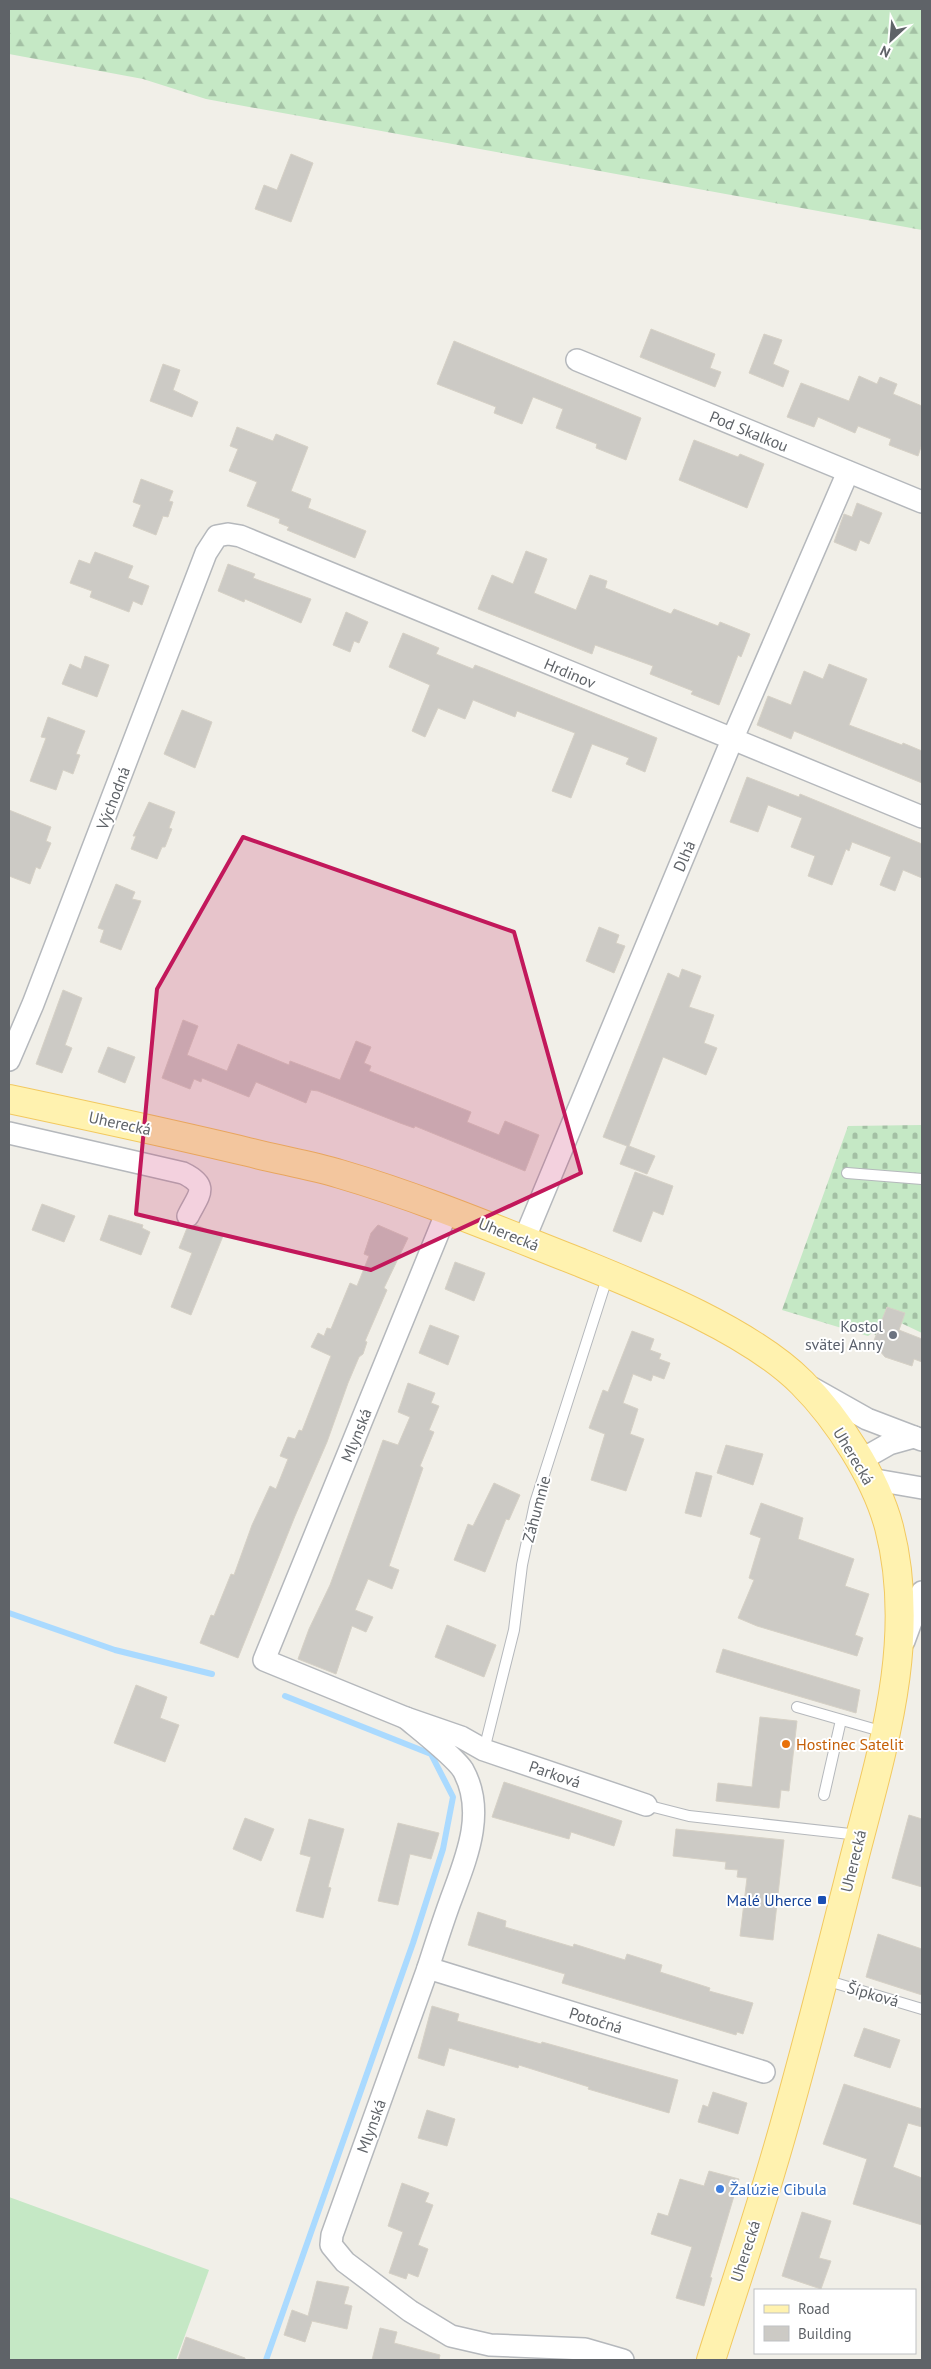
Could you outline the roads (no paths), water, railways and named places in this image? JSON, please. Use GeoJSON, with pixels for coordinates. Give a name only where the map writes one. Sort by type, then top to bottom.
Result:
{"type":"FeatureCollection","features":[{"type":"Feature","properties":{"kind":"main road","name":"Uherecká"},"geometry":{"type":"LineString","coordinates":[[9,1099],[172,1134],[338,1174],[448,1210],[609,1274],[694,1313],[768,1355],[801,1382],[838,1427],[865,1470],[889,1525],[901,1620],[899,1653],[885,1733],[824,1980],[771,2172],[711,2360]]}},
{"type":"Feature","properties":{"kind":"street","name":"Pod Skalkou"},"geometry":{"type":"LineString","coordinates":[[577,360],[922,502]]}},
{"type":"Feature","properties":{"kind":"street","name":"Dlhá"},"geometry":{"type":"LineString","coordinates":[[524,1240],[732,740],[848,472]]}},
{"type":"Feature","properties":{"kind":"street","name":"Hrdinov"},"geometry":{"type":"LineString","coordinates":[[218,536],[228,534],[240,536],[922,817]]}},
{"type":"Feature","properties":{"kind":"street","name":"Východná"},"geometry":{"type":"LineString","coordinates":[[9,1060],[33,1004],[206,554],[218,536]]}},
{"type":"Feature","properties":{"kind":"street"},"geometry":{"type":"LineString","coordinates":[[9,1133],[189,1176],[200,1184],[201,1190],[188,1216]]}},
{"type":"Feature","properties":{"kind":"street","name":"Mlynská"},"geometry":{"type":"LineString","coordinates":[[264,1660],[448,1210]]}},
{"type":"Feature","properties":{"kind":"street"},"geometry":{"type":"LineString","coordinates":[[801,1382],[866,1419],[918,1439]]}},
{"type":"Feature","properties":{"kind":"street"},"geometry":{"type":"LineString","coordinates":[[918,1439],[889,1444],[865,1470],[922,1488]]}},
{"type":"Feature","properties":{"kind":"street"},"geometry":{"type":"LineString","coordinates":[[899,1653],[922,1592]]}},
{"type":"Feature","properties":{"kind":"street","name":"Parková"},"geometry":{"type":"LineString","coordinates":[[264,1660],[406,1718],[461,1737],[484,1750],[646,1805]]}},
{"type":"Feature","properties":{"kind":"street","name":"Mlynská"},"geometry":{"type":"LineString","coordinates":[[406,1718],[462,1768],[468,1781],[474,1812],[471,1843],[335,2226],[331,2245],[345,2262],[410,2311],[451,2336],[490,2345],[585,2349],[623,2360]]}},
{"type":"Feature","properties":{"kind":"street","name":"Potočná"},"geometry":{"type":"LineString","coordinates":[[428,1968],[764,2072]]}},
{"type":"Feature","properties":{"kind":"lane"},"geometry":{"type":"LineString","coordinates":[[847,1173],[922,1179]]}},
{"type":"Feature","properties":{"kind":"lane","name":"Záhumnie"},"geometry":{"type":"LineString","coordinates":[[484,1750],[514,1630],[522,1565],[535,1503],[609,1274]]}},
{"type":"Feature","properties":{"kind":"lane"},"geometry":{"type":"LineString","coordinates":[[796,1707],[885,1733]]}},
{"type":"Feature","properties":{"kind":"lane"},"geometry":{"type":"LineString","coordinates":[[824,1795],[841,1720]]}},
{"type":"Feature","properties":{"kind":"lane","name":"Parková"},"geometry":{"type":"LineString","coordinates":[[646,1805],[689,1816],[860,1835]]}},
{"type":"Feature","properties":{"kind":"lane","name":"Šípková"},"geometry":{"type":"LineString","coordinates":[[824,1980],[922,2009]]}},
{"type":"Feature","properties":{"kind":"waterway"},"geometry":{"type":"LineString","coordinates":[[9,1613],[115,1650],[212,1674]]}},
{"type":"Feature","properties":{"kind":"waterway"},"geometry":{"type":"LineString","coordinates":[[266,2360],[413,1943],[443,1849],[453,1797],[431,1754],[285,1696]]}},
{"type":"Feature","properties":{"kind":"place","name":"Kostol svätej Anny"},"geometry":{"type":"Point","coordinates":[893,1335]}},
{"type":"Feature","properties":{"kind":"place","name":"Hostinec Satelit"},"geometry":{"type":"Point","coordinates":[786,1744]}},
{"type":"Feature","properties":{"kind":"place","name":"Malé Uherce"},"geometry":{"type":"Point","coordinates":[822,1900]}},
{"type":"Feature","properties":{"kind":"place","name":"Žalúzie Cibula"},"geometry":{"type":"Point","coordinates":[720,2189]}}]}
